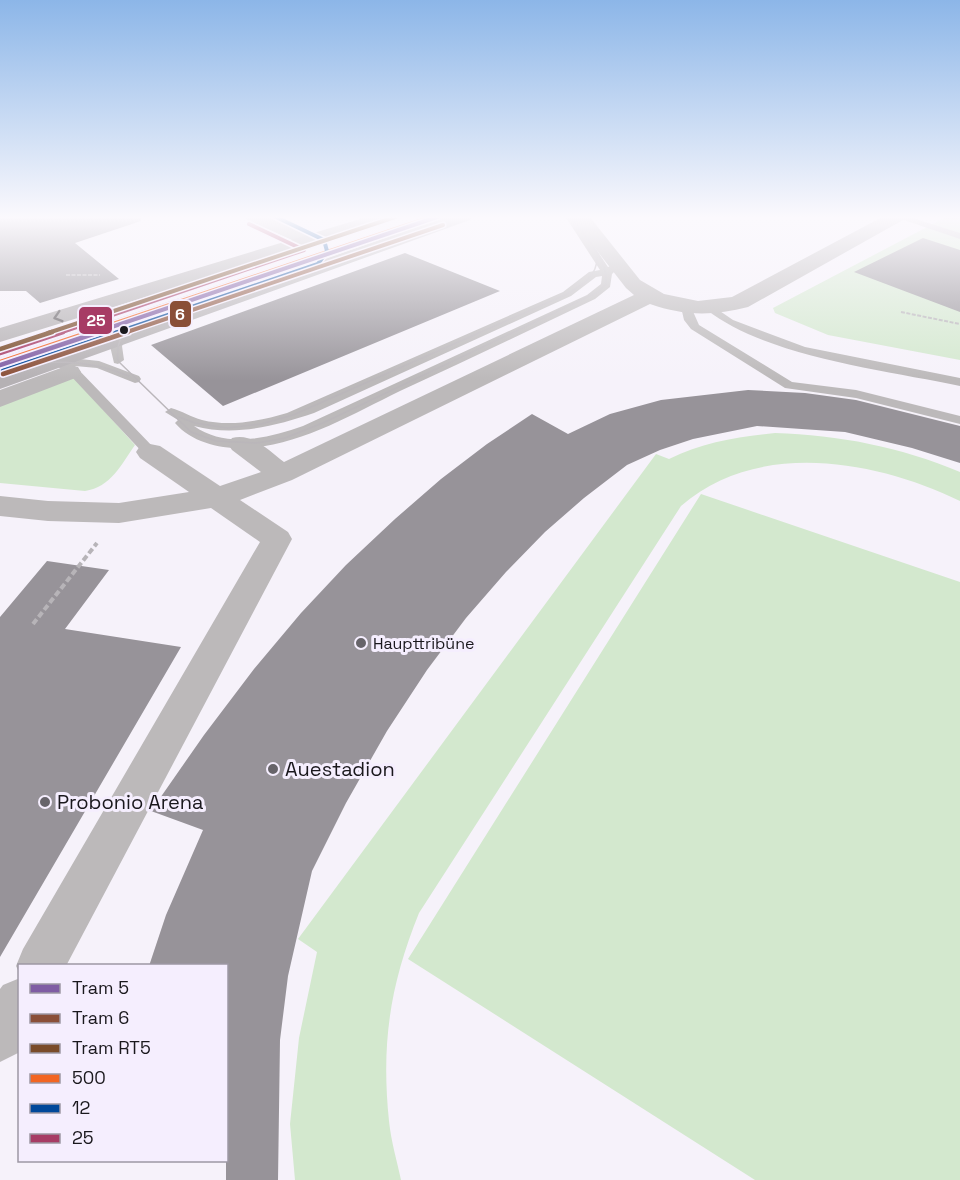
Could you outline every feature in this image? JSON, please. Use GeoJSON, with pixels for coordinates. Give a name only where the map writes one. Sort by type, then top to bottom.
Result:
{"type":"FeatureCollection","features":[{"type":"Feature","properties":{"kind":"main road"},"geometry":{"type":"LineString","coordinates":[[0,335],[230,271]]}},
{"type":"Feature","properties":{"kind":"main road"},"geometry":{"type":"LineString","coordinates":[[65,366],[118,350],[322,271]]}},
{"type":"Feature","properties":{"kind":"street"},"geometry":{"type":"LineString","coordinates":[[616,271],[646,297],[686,307],[711,308],[740,302],[796,271]]}},
{"type":"Feature","properties":{"kind":"street"},"geometry":{"type":"LineString","coordinates":[[0,506],[48,511],[119,513],[219,497],[282,474],[646,297]]}},
{"type":"Feature","properties":{"kind":"street"},"geometry":{"type":"LineString","coordinates":[[1,379],[65,366]]}},
{"type":"Feature","properties":{"kind":"street"},"geometry":{"type":"LineString","coordinates":[[242,444],[282,474]]}},
{"type":"Feature","properties":{"kind":"street"},"geometry":{"type":"LineString","coordinates":[[41,964],[277,539],[219,497],[150,452]]}},
{"type":"Feature","properties":{"kind":"street"},"geometry":{"type":"LineString","coordinates":[[0,1037],[18,1006]]}},
{"type":"Feature","properties":{"kind":"lane"},"geometry":{"type":"LineString","coordinates":[[1,379],[143,314],[271,271]]}},
{"type":"Feature","properties":{"kind":"lane"},"geometry":{"type":"LineString","coordinates":[[594,271],[584,283],[567,294],[294,416],[262,424],[226,428],[194,423],[171,412],[191,432],[202,438],[242,444],[278,439],[305,430],[591,297],[606,285],[611,271]]}},
{"type":"Feature","properties":{"kind":"lane"},"geometry":{"type":"LineString","coordinates":[[593,274],[602,271]]}},
{"type":"Feature","properties":{"kind":"lane"},"geometry":{"type":"LineString","coordinates":[[686,307],[695,327],[789,385],[856,394],[960,420]]}},
{"type":"Feature","properties":{"kind":"lane"},"geometry":{"type":"LineString","coordinates":[[711,308],[729,322],[802,350],[960,382]]}},
{"type":"Feature","properties":{"kind":"lane"},"geometry":{"type":"LineString","coordinates":[[118,350],[126,327],[143,314]]}},
{"type":"Feature","properties":{"kind":"lane"},"geometry":{"type":"LineString","coordinates":[[65,366],[99,365],[135,379]]}},
{"type":"Feature","properties":{"kind":"lane"},"geometry":{"type":"LineString","coordinates":[[65,366],[73,371],[150,452]]}},
{"type":"Feature","properties":{"kind":"path"},"geometry":{"type":"LineString","coordinates":[[66,275],[100,275]]}},
{"type":"Feature","properties":{"kind":"path"},"geometry":{"type":"LineString","coordinates":[[901,312],[960,324]]}},
{"type":"Feature","properties":{"kind":"path"},"geometry":{"type":"LineString","coordinates":[[33,624],[119,513]]}},
{"type":"Feature","properties":{"kind":"green space"},"geometry":{"type":"Polygon","coordinates":[[[843,271],[960,271],[960,360],[828,335],[775,313],[773,308],[843,271]]]}},
{"type":"Feature","properties":{"kind":"green space"},"geometry":{"type":"Polygon","coordinates":[[[69,372],[135,445],[109,480],[94,489],[85,491],[0,483],[0,405],[69,372]]]}},
{"type":"Feature","properties":{"kind":"green space"},"geometry":{"type":"Polygon","coordinates":[[[775,433],[823,436],[869,444],[938,463],[960,472],[960,501],[891,475],[855,467],[818,463],[781,464],[745,471],[712,485],[681,506],[419,913],[401,965],[387,1040],[389,1121],[401,1180],[295,1180],[290,1124],[299,1038],[317,952],[298,939],[656,454],[669,459],[695,448],[721,441],[775,433]]]}},
{"type":"Feature","properties":{"kind":"green space"},"geometry":{"type":"Polygon","coordinates":[[[701,494],[960,582],[960,1180],[755,1180],[408,959],[701,494]]]}},
{"type":"Feature","properties":{"kind":"building"},"geometry":{"type":"Polygon","coordinates":[[[0,271],[109,271],[119,279],[40,303],[26,291],[0,291],[0,271]]]}},
{"type":"Feature","properties":{"kind":"building"},"geometry":{"type":"Polygon","coordinates":[[[355,271],[450,271],[500,291],[223,406],[151,345],[355,271]]]}},
{"type":"Feature","properties":{"kind":"building"},"geometry":{"type":"Polygon","coordinates":[[[960,271],[960,312],[854,272],[960,271]]]}},
{"type":"Feature","properties":{"kind":"building","name":"Auestadion"},"geometry":{"type":"Polygon","coordinates":[[[748,390],[805,393],[856,400],[960,426],[960,463],[912,448],[845,432],[757,426],[693,439],[660,450],[627,465],[545,532],[466,618],[427,670],[387,731],[346,803],[312,871],[288,976],[280,1040],[278,1180],[226,1180],[226,1162],[228,1162],[228,964],[150,964],[166,915],[203,830],[151,811],[254,669],[301,613],[346,565],[441,479],[532,414],[568,434],[610,414],[661,400],[748,390]]]}},
{"type":"Feature","properties":{"kind":"building","name":"Probonio Arena"},"geometry":{"type":"Polygon","coordinates":[[[47,561],[109,570],[65,629],[181,647],[0,957],[0,617],[47,561]]]}},
{"type":"Feature","properties":{"kind":"tram line","name":"RT5"},"geometry":{"type":"LineString","coordinates":[[0,349],[233,271]]}},
{"type":"Feature","properties":{"kind":"tram line","name":"5"},"geometry":{"type":"LineString","coordinates":[[0,365],[277,271]]}},
{"type":"Feature","properties":{"kind":"tram line","name":"6"},"geometry":{"type":"LineString","coordinates":[[3,374],[307,271]]}},
{"type":"Feature","properties":{"kind":"tram line"},"geometry":{"type":"LineString","coordinates":[[179,417],[195,423],[227,428],[261,424],[293,415],[567,294],[583,283],[594,271]]}},
{"type":"Feature","properties":{"kind":"tram line"},"geometry":{"type":"LineString","coordinates":[[161,305],[143,314],[123,333],[118,350],[118,361],[191,432],[216,441],[257,443],[285,438],[325,422],[598,292],[606,284],[605,271]]}},
{"type":"Feature","properties":{"kind":"tram line"},"geometry":{"type":"LineString","coordinates":[[0,368],[33,363],[65,362],[97,366],[129,376]]}},
{"type":"Feature","properties":{"kind":"transit line","name":"25"},"geometry":{"type":"LineString","coordinates":[[0,353],[242,271]]}},
{"type":"Feature","properties":{"kind":"transit line","name":"500"},"geometry":{"type":"LineString","coordinates":[[0,362],[270,271]]}},
{"type":"Feature","properties":{"kind":"transit line","name":"12"},"geometry":{"type":"LineString","coordinates":[[3,371],[297,271]]}},
{"type":"Feature","properties":{"kind":"place","name":"Haupttribüne"},"geometry":{"type":"Point","coordinates":[361,643]}},
{"type":"Feature","properties":{"kind":"place","name":"Auestadion"},"geometry":{"type":"Point","coordinates":[273,769]}},
{"type":"Feature","properties":{"kind":"place","name":"Probonio Arena"},"geometry":{"type":"Point","coordinates":[45,802]}}]}
